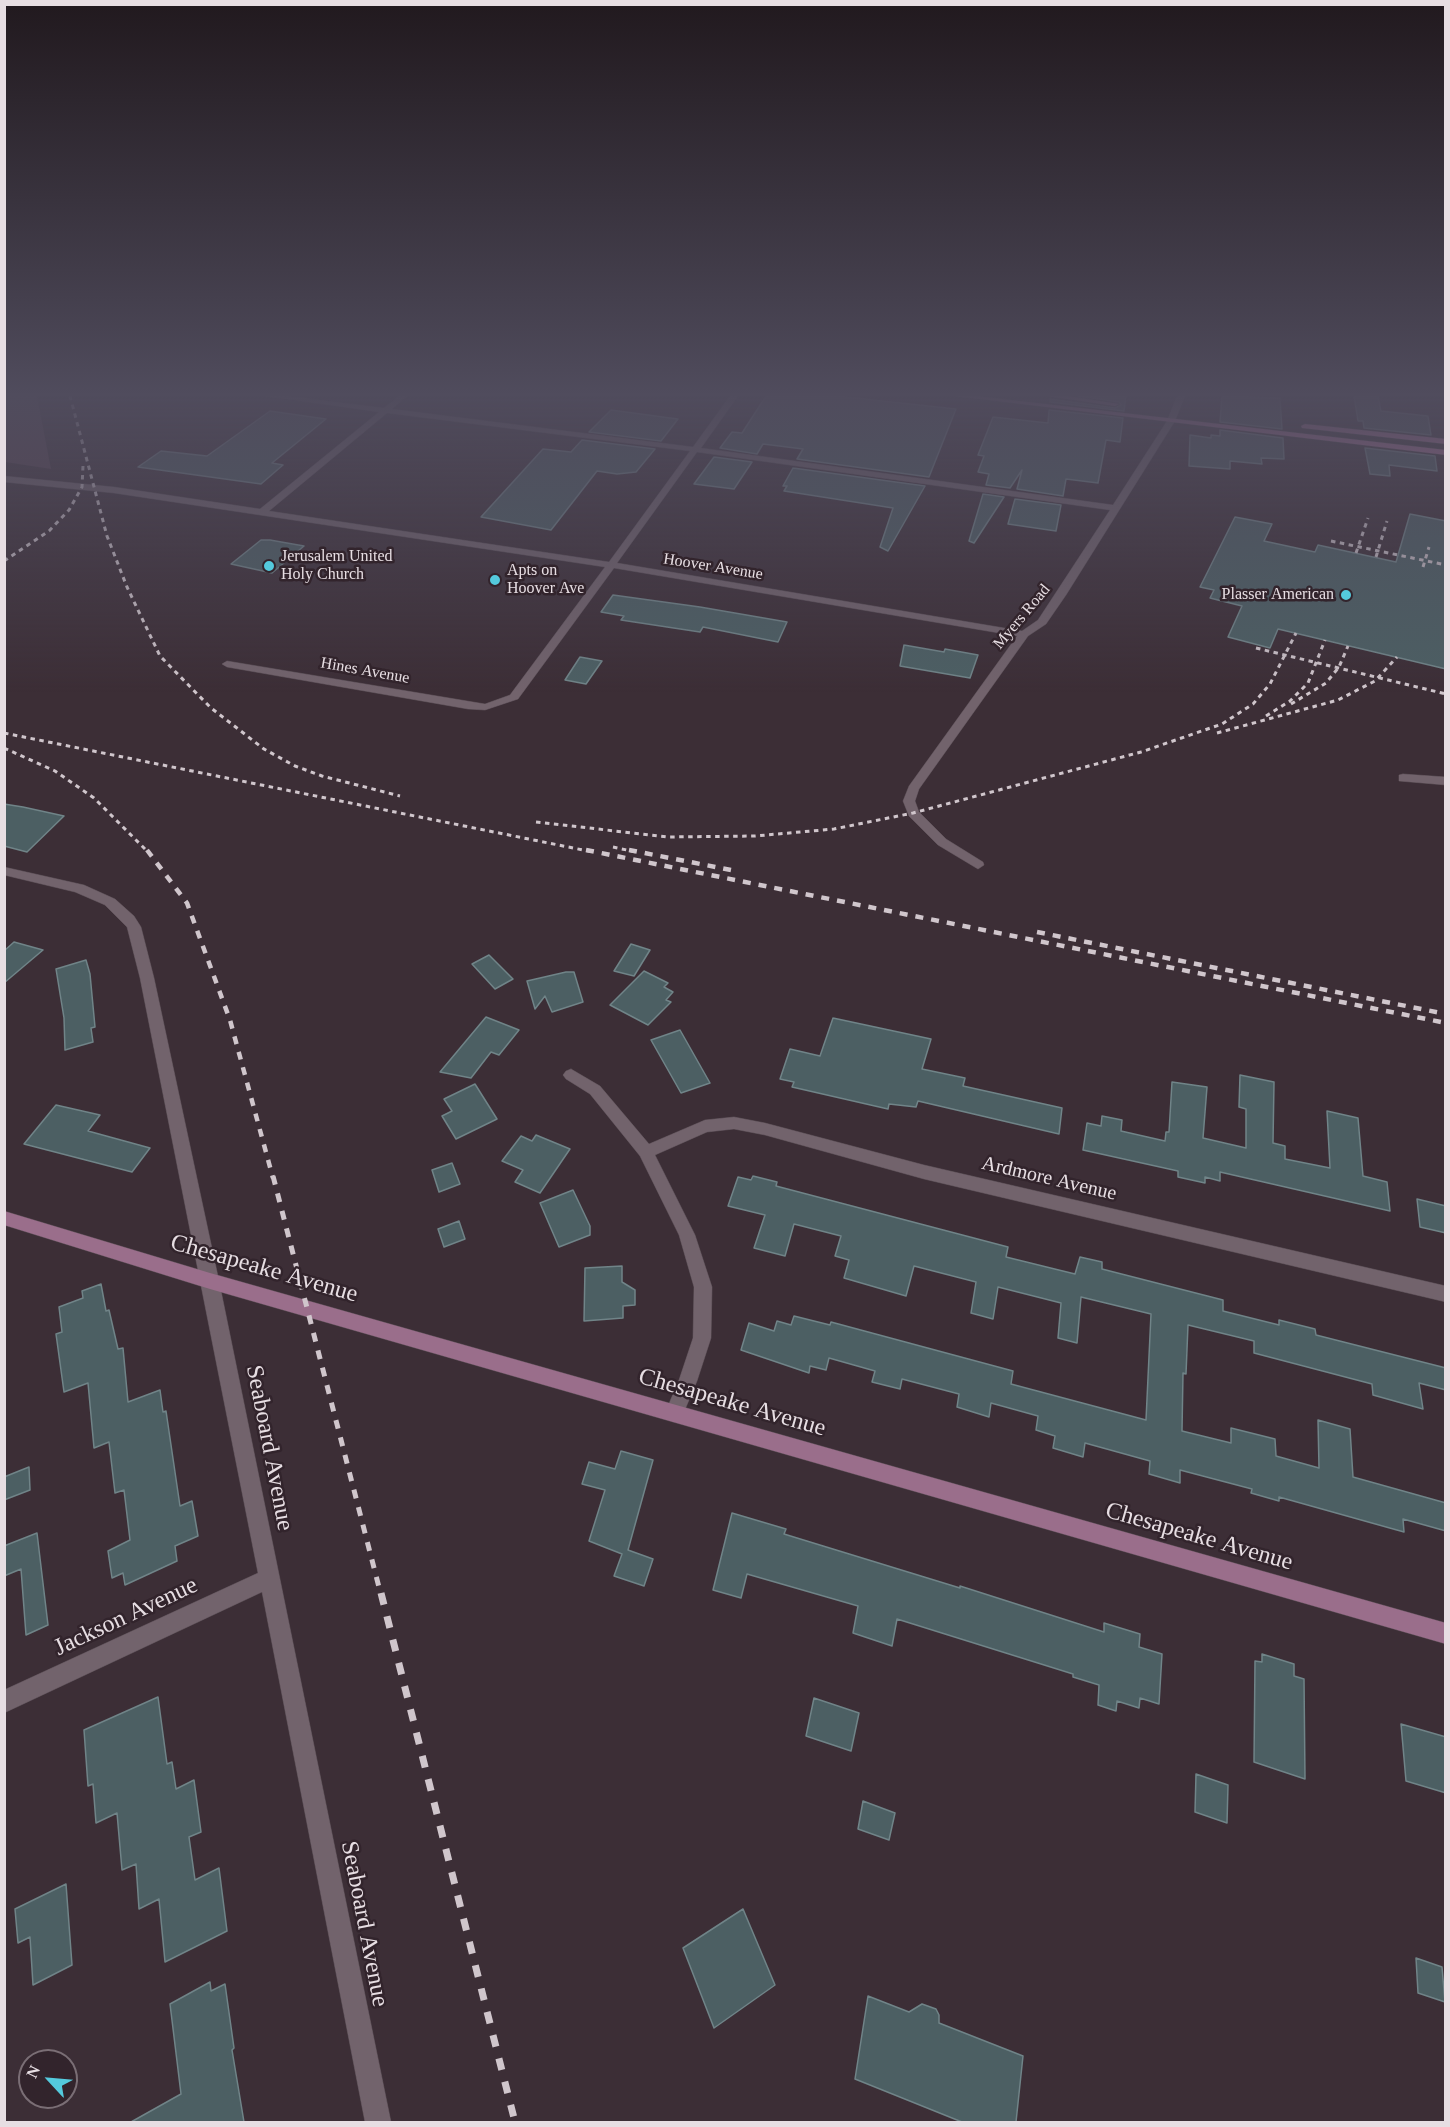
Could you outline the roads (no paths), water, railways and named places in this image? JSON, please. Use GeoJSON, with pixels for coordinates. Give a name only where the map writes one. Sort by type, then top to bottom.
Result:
{"type":"FeatureCollection","features":[{"type":"Feature","properties":{"kind":"street","name":"Hoover Avenue"},"geometry":{"type":"LineString","coordinates":[[148,495],[611,565],[1024,634]]}},
{"type":"Feature","properties":{"kind":"street"},"geometry":{"type":"LineString","coordinates":[[261,513],[283,495]]}},
{"type":"Feature","properties":{"kind":"street"},"geometry":{"type":"LineString","coordinates":[[611,565],[660,495]]}},
{"type":"Feature","properties":{"kind":"street"},"geometry":{"type":"LineString","coordinates":[[1024,495],[1115,508]]}},
{"type":"Feature","properties":{"kind":"street","name":"Myers Road"},"geometry":{"type":"LineString","coordinates":[[978,865],[942,842],[913,813],[909,801],[913,789],[1024,634],[1042,622],[1123,495]]}},
{"type":"Feature","properties":{"kind":"street","name":"Hines Avenue"},"geometry":{"type":"LineString","coordinates":[[227,664],[468,706],[497,705],[514,697],[524,685],[611,565]]}},
{"type":"Feature","properties":{"kind":"street"},"geometry":{"type":"LineString","coordinates":[[1403,778],[1446,781]]}},
{"type":"Feature","properties":{"kind":"street","name":"Seaboard Avenue"},"geometry":{"type":"LineString","coordinates":[[4,871],[80,888],[110,902],[129,919],[134,927],[147,978],[210,1281],[378,2122]]}},
{"type":"Feature","properties":{"kind":"street"},"geometry":{"type":"LineString","coordinates":[[571,1075],[595,1090],[646,1152],[687,1235],[703,1287],[702,1338],[688,1382],[674,1413]]}},
{"type":"Feature","properties":{"kind":"street","name":"Ardmore Avenue"},"geometry":{"type":"LineString","coordinates":[[646,1152],[705,1126],[734,1123],[765,1129],[924,1172],[1446,1294]]}},
{"type":"Feature","properties":{"kind":"street","name":"Chesapeake Avenue"},"geometry":{"type":"LineString","coordinates":[[4,1218],[210,1281],[1446,1634]]}},
{"type":"Feature","properties":{"kind":"street","name":"Jackson Avenue"},"geometry":{"type":"LineString","coordinates":[[4,1702],[270,1578]]}},
{"type":"Feature","properties":{"kind":"railway"},"geometry":{"type":"LineString","coordinates":[[4,561],[49,531],[69,510],[77,495]]}},
{"type":"Feature","properties":{"kind":"railway"},"geometry":{"type":"LineString","coordinates":[[96,495],[107,536],[127,587],[160,656],[211,708],[264,749],[295,766],[322,776],[400,796]]}},
{"type":"Feature","properties":{"kind":"railway"},"geometry":{"type":"LineString","coordinates":[[1358,547],[1368,518]]}},
{"type":"Feature","properties":{"kind":"railway"},"geometry":{"type":"LineString","coordinates":[[1378,551],[1387,521]]}},
{"type":"Feature","properties":{"kind":"railway"},"geometry":{"type":"LineString","coordinates":[[1331,541],[1358,547]]}},
{"type":"Feature","properties":{"kind":"railway"},"geometry":{"type":"LineString","coordinates":[[1356,553],[1358,547]]}},
{"type":"Feature","properties":{"kind":"railway"},"geometry":{"type":"LineString","coordinates":[[1358,547],[1378,551]]}},
{"type":"Feature","properties":{"kind":"railway"},"geometry":{"type":"LineString","coordinates":[[1425,561],[1429,547]]}},
{"type":"Feature","properties":{"kind":"railway"},"geometry":{"type":"LineString","coordinates":[[1376,557],[1378,551]]}},
{"type":"Feature","properties":{"kind":"railway"},"geometry":{"type":"LineString","coordinates":[[1378,551],[1425,561]]}},
{"type":"Feature","properties":{"kind":"railway"},"geometry":{"type":"LineString","coordinates":[[1423,567],[1425,561]]}},
{"type":"Feature","properties":{"kind":"railway"},"geometry":{"type":"LineString","coordinates":[[1425,561],[1446,565]]}},
{"type":"Feature","properties":{"kind":"railway"},"geometry":{"type":"LineString","coordinates":[[1285,655],[1296,633]]}},
{"type":"Feature","properties":{"kind":"railway"},"geometry":{"type":"LineString","coordinates":[[1316,663],[1325,640]]}},
{"type":"Feature","properties":{"kind":"railway"},"geometry":{"type":"LineString","coordinates":[[1338,668],[1348,646]]}},
{"type":"Feature","properties":{"kind":"railway"},"geometry":{"type":"LineString","coordinates":[[1256,648],[1285,655]]}},
{"type":"Feature","properties":{"kind":"railway"},"geometry":{"type":"LineString","coordinates":[[536,822],[668,837],[755,836],[834,829],[913,813],[1141,752],[1222,724],[1253,704],[1270,684],[1285,655]]}},
{"type":"Feature","properties":{"kind":"railway"},"geometry":{"type":"LineString","coordinates":[[1285,655],[1316,663]]}},
{"type":"Feature","properties":{"kind":"railway"},"geometry":{"type":"LineString","coordinates":[[1378,678],[1397,657]]}},
{"type":"Feature","properties":{"kind":"railway"},"geometry":{"type":"LineString","coordinates":[[1266,716],[1290,701],[1308,683],[1316,663]]}},
{"type":"Feature","properties":{"kind":"railway"},"geometry":{"type":"LineString","coordinates":[[1316,663],[1338,668]]}},
{"type":"Feature","properties":{"kind":"railway"},"geometry":{"type":"LineString","coordinates":[[1291,704],[1326,683],[1338,668]]}},
{"type":"Feature","properties":{"kind":"railway"},"geometry":{"type":"LineString","coordinates":[[1338,668],[1378,678]]}},
{"type":"Feature","properties":{"kind":"railway"},"geometry":{"type":"LineString","coordinates":[[1217,733],[1338,700],[1378,678]]}},
{"type":"Feature","properties":{"kind":"railway"},"geometry":{"type":"LineString","coordinates":[[1378,678],[1446,694]]}},
{"type":"Feature","properties":{"kind":"railway"},"geometry":{"type":"LineString","coordinates":[[4,733],[593,852]]}},
{"type":"Feature","properties":{"kind":"railway"},"geometry":{"type":"LineString","coordinates":[[4,748],[55,771],[94,798],[148,852]]}},
{"type":"Feature","properties":{"kind":"railway"},"geometry":{"type":"LineString","coordinates":[[613,847],[636,852]]}},
{"type":"Feature","properties":{"kind":"railway"},"geometry":{"type":"LineString","coordinates":[[147,850],[187,903],[230,1020],[273,1178]]}},
{"type":"Feature","properties":{"kind":"railway"},"geometry":{"type":"LineString","coordinates":[[586,850],[1446,1023]]}},
{"type":"Feature","properties":{"kind":"railway"},"geometry":{"type":"LineString","coordinates":[[629,850],[731,870]]}},
{"type":"Feature","properties":{"kind":"railway"},"geometry":{"type":"LineString","coordinates":[[1037,932],[1446,1014]]}},
{"type":"Feature","properties":{"kind":"railway"},"geometry":{"type":"LineString","coordinates":[[273,1176],[381,1595]]}},
{"type":"Feature","properties":{"kind":"railway"},"geometry":{"type":"LineString","coordinates":[[381,1593],[515,2122]]}},
{"type":"Feature","properties":{"kind":"place","name":"Jerusalem United Holy Church"},"geometry":{"type":"Point","coordinates":[269,566]}},
{"type":"Feature","properties":{"kind":"place","name":"Apts on Hoover Ave"},"geometry":{"type":"Point","coordinates":[495,580]}},
{"type":"Feature","properties":{"kind":"place","name":"Plasser American"},"geometry":{"type":"Point","coordinates":[1346,595]}}]}
